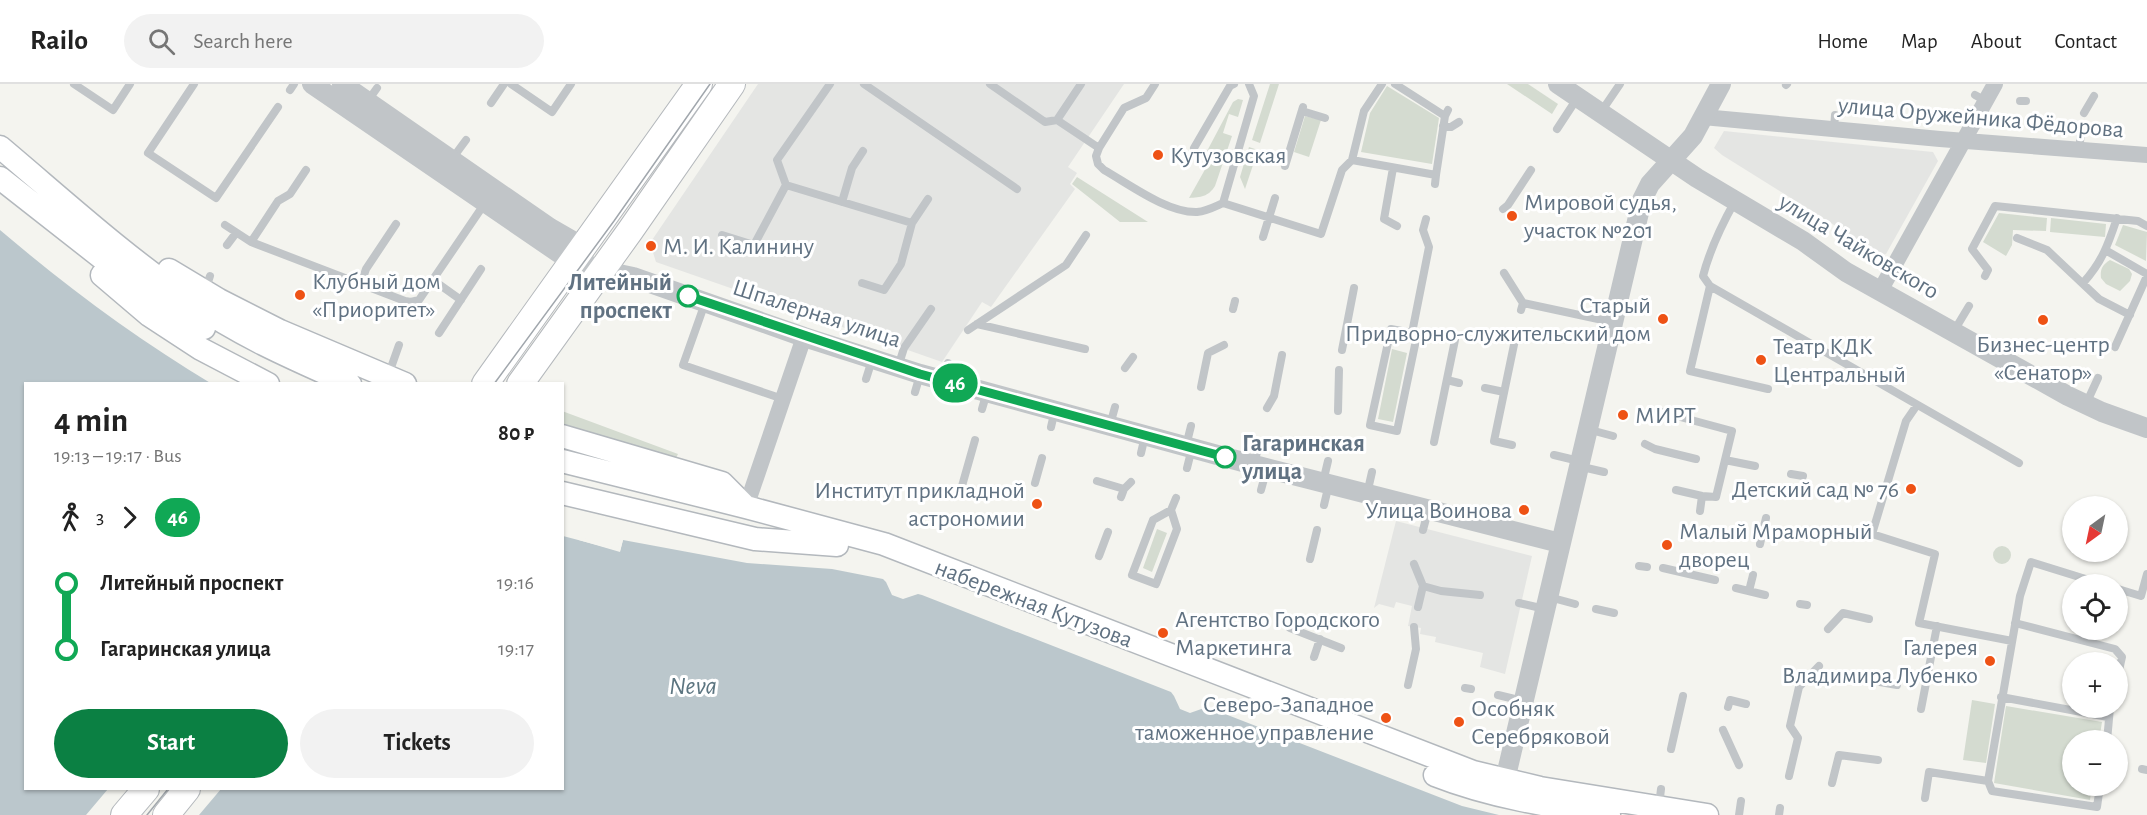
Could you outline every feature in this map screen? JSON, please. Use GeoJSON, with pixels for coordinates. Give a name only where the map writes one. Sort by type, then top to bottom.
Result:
{"type":"FeatureCollection","features":[{"type":"Feature","properties":{"kind":"main road"},"geometry":{"type":"LineString","coordinates":[[486,382],[699,84]]}},
{"type":"Feature","properties":{"kind":"main road"},"geometry":{"type":"LineString","coordinates":[[521,382],[732,84]]}},
{"type":"Feature","properties":{"kind":"main road"},"geometry":{"type":"LineString","coordinates":[[0,147],[133,259],[192,303],[296,360],[346,382]]}},
{"type":"Feature","properties":{"kind":"main road"},"geometry":{"type":"LineString","coordinates":[[0,178],[67,245],[149,315],[201,349],[264,382]]}},
{"type":"Feature","properties":{"kind":"main road"},"geometry":{"type":"LineString","coordinates":[[0,178],[121,273],[186,317],[237,347],[308,382]]}},
{"type":"Feature","properties":{"kind":"main road"},"geometry":{"type":"LineString","coordinates":[[45,184],[166,268],[208,284],[280,331],[396,380]]}},
{"type":"Feature","properties":{"kind":"main road"},"geometry":{"type":"LineString","coordinates":[[564,437],[722,483],[746,507]]}},
{"type":"Feature","properties":{"kind":"main road","name":"набережная Кутузова"},"geometry":{"type":"LineString","coordinates":[[564,462],[884,544],[1298,699],[1539,805],[1609,815]]}},
{"type":"Feature","properties":{"kind":"main road","name":"набережная Кутузова"},"geometry":{"type":"LineString","coordinates":[[564,476],[837,545],[878,559],[1444,779],[1503,788],[1540,788],[1660,798],[1707,815]]}},
{"type":"Feature","properties":{"kind":"main road"},"geometry":{"type":"LineString","coordinates":[[564,493],[755,539],[837,545]]}},
{"type":"Feature","properties":{"kind":"main road"},"geometry":{"type":"LineString","coordinates":[[124,815],[145,790]]}},
{"type":"Feature","properties":{"kind":"main road"},"geometry":{"type":"LineString","coordinates":[[166,815],[187,790]]}},
{"type":"Feature","properties":{"kind":"street","name":"Шпалерная улица"},"geometry":{"type":"LineString","coordinates":[[312,84],[559,253],[579,254]]}},
{"type":"Feature","properties":{"kind":"street","name":"Шпалерная улица"},"geometry":{"type":"LineString","coordinates":[[342,84],[372,95],[452,160],[550,228],[600,270],[633,277],[804,337],[898,367],[918,383],[945,371],[985,401],[1053,418],[1113,416],[1143,444],[1189,447],[1560,543]]}},
{"type":"Feature","properties":{"kind":"street","name":"улица Чайковского"},"geometry":{"type":"LineString","coordinates":[[1558,84],[1671,160],[1803,241],[1846,272],[2085,405],[2147,428]]}},
{"type":"Feature","properties":{"kind":"street"},"geometry":{"type":"LineString","coordinates":[[1503,788],[1642,200],[1650,184],[1693,136],[1721,84]]}},
{"type":"Feature","properties":{"kind":"street"},"geometry":{"type":"LineString","coordinates":[[1880,291],[1989,94]]}},
{"type":"Feature","properties":{"kind":"street","name":"улица Оружейника Фёдорова"},"geometry":{"type":"LineString","coordinates":[[1703,117],[1834,122],[1963,141],[2080,141],[2147,155]]}},
{"type":"Feature","properties":{"kind":"street"},"geometry":{"type":"LineString","coordinates":[[746,507],[804,337]]}},
{"type":"Feature","properties":{"kind":"lane"},"geometry":{"type":"LineString","coordinates":[[74,84],[113,110],[130,84]]}},
{"type":"Feature","properties":{"kind":"lane"},"geometry":{"type":"LineString","coordinates":[[194,84],[148,153],[216,198],[278,107]]}},
{"type":"Feature","properties":{"kind":"lane"},"geometry":{"type":"LineString","coordinates":[[491,103],[504,84]]}},
{"type":"Feature","properties":{"kind":"lane"},"geometry":{"type":"LineString","coordinates":[[511,84],[552,112],[571,84]]}},
{"type":"Feature","properties":{"kind":"lane"},"geometry":{"type":"LineString","coordinates":[[722,235],[754,245],[786,185],[777,160],[830,84]]}},
{"type":"Feature","properties":{"kind":"lane"},"geometry":{"type":"LineString","coordinates":[[864,84],[1017,189]]}},
{"type":"Feature","properties":{"kind":"lane"},"geometry":{"type":"LineString","coordinates":[[990,84],[1045,122],[1057,120],[1099,148]]}},
{"type":"Feature","properties":{"kind":"lane"},"geometry":{"type":"LineString","coordinates":[[1057,120],[1081,84]]}},
{"type":"Feature","properties":{"kind":"lane"},"geometry":{"type":"LineString","coordinates":[[1155,84],[1146,98],[1124,108],[1099,148],[1096,156],[1098,164],[1104,170],[1167,205],[1195,212],[1208,210],[1223,203],[1321,234],[1342,170],[1352,160],[1356,128],[1382,84]]}},
{"type":"Feature","properties":{"kind":"lane"},"geometry":{"type":"LineString","coordinates":[[1223,203],[1254,96],[1249,84]]}},
{"type":"Feature","properties":{"kind":"lane"},"geometry":{"type":"LineString","coordinates":[[1352,160],[1393,168],[1435,180],[1447,113],[1395,84]]}},
{"type":"Feature","properties":{"kind":"lane"},"geometry":{"type":"LineString","coordinates":[[1601,112],[1620,84]]}},
{"type":"Feature","properties":{"kind":"lane"},"geometry":{"type":"LineString","coordinates":[[1194,148],[1230,85]]}},
{"type":"Feature","properties":{"kind":"lane"},"geometry":{"type":"LineString","coordinates":[[2084,113],[2094,96]]}},
{"type":"Feature","properties":{"kind":"lane"},"geometry":{"type":"LineString","coordinates":[[1557,129],[1578,97]]}},
{"type":"Feature","properties":{"kind":"lane"},"geometry":{"type":"LineString","coordinates":[[1285,166],[1303,109],[1325,118]]}},
{"type":"Feature","properties":{"kind":"lane"},"geometry":{"type":"LineString","coordinates":[[1443,126],[1451,127],[1458,122]]}},
{"type":"Feature","properties":{"kind":"lane"},"geometry":{"type":"LineString","coordinates":[[452,160],[466,140]]}},
{"type":"Feature","properties":{"kind":"lane"},"geometry":{"type":"LineString","coordinates":[[843,202],[852,168],[863,151]]}},
{"type":"Feature","properties":{"kind":"lane"},"geometry":{"type":"LineString","coordinates":[[1393,168],[1384,219],[1397,226]]}},
{"type":"Feature","properties":{"kind":"lane"},"geometry":{"type":"LineString","coordinates":[[251,242],[278,201],[290,194],[306,170]]}},
{"type":"Feature","properties":{"kind":"lane"},"geometry":{"type":"LineString","coordinates":[[1503,209],[1531,170]]}},
{"type":"Feature","properties":{"kind":"lane"},"geometry":{"type":"LineString","coordinates":[[786,185],[912,223]]}},
{"type":"Feature","properties":{"kind":"lane"},"geometry":{"type":"LineString","coordinates":[[1263,237],[1275,198]]}},
{"type":"Feature","properties":{"kind":"lane"},"geometry":{"type":"LineString","coordinates":[[862,283],[884,290],[901,264],[912,223],[928,199]]}},
{"type":"Feature","properties":{"kind":"lane"},"geometry":{"type":"LineString","coordinates":[[1735,201],[1710,251],[1703,276],[1710,286],[2019,463]]}},
{"type":"Feature","properties":{"kind":"lane"},"geometry":{"type":"LineString","coordinates":[[225,225],[251,242],[411,302],[419,300],[485,203]]}},
{"type":"Feature","properties":{"kind":"lane"},"geometry":{"type":"LineString","coordinates":[[1985,276],[1988,270],[1972,249],[1995,206],[2138,220],[2147,226]]}},
{"type":"Feature","properties":{"kind":"lane"},"geometry":{"type":"LineString","coordinates":[[2083,283],[2096,269],[2107,251],[2117,218]]}},
{"type":"Feature","properties":{"kind":"lane"},"geometry":{"type":"LineString","coordinates":[[1412,333],[1391,329],[1370,425],[1382,432],[1398,431],[1416,340],[1412,333],[1429,247],[1423,230],[1426,219]]}},
{"type":"Feature","properties":{"kind":"lane"},"geometry":{"type":"LineString","coordinates":[[361,284],[366,269],[396,224]]}},
{"type":"Feature","properties":{"kind":"lane"},"geometry":{"type":"LineString","coordinates":[[1412,228],[1423,230]]}},
{"type":"Feature","properties":{"kind":"lane"},"geometry":{"type":"LineString","coordinates":[[227,245],[236,233]]}},
{"type":"Feature","properties":{"kind":"lane"},"geometry":{"type":"LineString","coordinates":[[968,330],[1066,265],[1086,235]]}},
{"type":"Feature","properties":{"kind":"lane"},"geometry":{"type":"LineString","coordinates":[[2018,238],[2047,250],[2100,298],[2130,315]]}},
{"type":"Feature","properties":{"kind":"lane"},"geometry":{"type":"LineString","coordinates":[[2107,251],[2147,275],[2115,347]]}},
{"type":"Feature","properties":{"kind":"lane"},"geometry":{"type":"LineString","coordinates":[[439,333],[481,269]]}},
{"type":"Feature","properties":{"kind":"lane"},"geometry":{"type":"LineString","coordinates":[[1504,273],[1522,307],[1612,322]]}},
{"type":"Feature","properties":{"kind":"lane"},"geometry":{"type":"LineString","coordinates":[[433,280],[461,300]]}},
{"type":"Feature","properties":{"kind":"lane"},"geometry":{"type":"LineString","coordinates":[[1710,286],[1690,371],[1768,389]]}},
{"type":"Feature","properties":{"kind":"lane"},"geometry":{"type":"LineString","coordinates":[[1342,350],[1354,288]]}},
{"type":"Feature","properties":{"kind":"lane"},"geometry":{"type":"LineString","coordinates":[[411,302],[411,312]]}},
{"type":"Feature","properties":{"kind":"lane"},"geometry":{"type":"LineString","coordinates":[[705,303],[683,365],[783,399]]}},
{"type":"Feature","properties":{"kind":"lane"},"geometry":{"type":"LineString","coordinates":[[1953,332],[1969,306]]}},
{"type":"Feature","properties":{"kind":"lane"},"geometry":{"type":"LineString","coordinates":[[898,367],[904,348],[931,309]]}},
{"type":"Feature","properties":{"kind":"lane"},"geometry":{"type":"LineString","coordinates":[[977,324],[1085,349]]}},
{"type":"Feature","properties":{"kind":"lane"},"geometry":{"type":"LineString","coordinates":[[1512,445],[1494,441],[1516,335]]}},
{"type":"Feature","properties":{"kind":"lane"},"geometry":{"type":"LineString","coordinates":[[1434,442],[1455,340]]}},
{"type":"Feature","properties":{"kind":"lane"},"geometry":{"type":"LineString","coordinates":[[396,380],[399,345]]}},
{"type":"Feature","properties":{"kind":"lane"},"geometry":{"type":"LineString","coordinates":[[1201,387],[1208,353],[1224,345]]}},
{"type":"Feature","properties":{"kind":"lane"},"geometry":{"type":"LineString","coordinates":[[1267,408],[1274,396],[1282,355]]}},
{"type":"Feature","properties":{"kind":"lane"},"geometry":{"type":"LineString","coordinates":[[1125,368],[1133,357]]}},
{"type":"Feature","properties":{"kind":"lane"},"geometry":{"type":"LineString","coordinates":[[866,379],[872,359]]}},
{"type":"Feature","properties":{"kind":"lane"},"geometry":{"type":"LineString","coordinates":[[1338,411],[1339,370]]}},
{"type":"Feature","properties":{"kind":"lane"},"geometry":{"type":"LineString","coordinates":[[2085,405],[2098,378]]}},
{"type":"Feature","properties":{"kind":"lane"},"geometry":{"type":"LineString","coordinates":[[1447,380],[1459,383]]}},
{"type":"Feature","properties":{"kind":"lane"},"geometry":{"type":"LineString","coordinates":[[1485,388],[1504,393]]}},
{"type":"Feature","properties":{"kind":"lane"},"geometry":{"type":"LineString","coordinates":[[1917,405],[1906,422],[1872,534],[1935,554],[1919,623],[2012,641]]}},
{"type":"Feature","properties":{"kind":"lane"},"geometry":{"type":"LineString","coordinates":[[1658,411],[1732,431],[1716,497],[1676,490]]}},
{"type":"Feature","properties":{"kind":"lane"},"geometry":{"type":"LineString","coordinates":[[1187,468],[1191,426]]}},
{"type":"Feature","properties":{"kind":"lane"},"geometry":{"type":"LineString","coordinates":[[1587,429],[1613,436]]}},
{"type":"Feature","properties":{"kind":"lane"},"geometry":{"type":"LineString","coordinates":[[960,493],[975,440]]}},
{"type":"Feature","properties":{"kind":"lane"},"geometry":{"type":"LineString","coordinates":[[1259,443],[1261,490]]}},
{"type":"Feature","properties":{"kind":"lane"},"geometry":{"type":"LineString","coordinates":[[1646,444],[1655,449],[1696,459]]}},
{"type":"Feature","properties":{"kind":"lane"},"geometry":{"type":"LineString","coordinates":[[1554,455],[1604,472]]}},
{"type":"Feature","properties":{"kind":"lane"},"geometry":{"type":"LineString","coordinates":[[1035,483],[1042,458]]}},
{"type":"Feature","properties":{"kind":"lane"},"geometry":{"type":"LineString","coordinates":[[1725,460],[1755,466]]}},
{"type":"Feature","properties":{"kind":"lane"},"geometry":{"type":"LineString","coordinates":[[1324,505],[1328,461]]}},
{"type":"Feature","properties":{"kind":"lane"},"geometry":{"type":"LineString","coordinates":[[1367,494],[1372,472]]}},
{"type":"Feature","properties":{"kind":"lane"},"geometry":{"type":"LineString","coordinates":[[1791,474],[1803,476]]}},
{"type":"Feature","properties":{"kind":"lane"},"geometry":{"type":"LineString","coordinates":[[1097,481],[1122,493],[1131,482]]}},
{"type":"Feature","properties":{"kind":"lane"},"geometry":{"type":"LineString","coordinates":[[1700,512],[1702,496]]}},
{"type":"Feature","properties":{"kind":"lane"},"geometry":{"type":"LineString","coordinates":[[1171,510],[1177,529],[1156,584],[1132,575],[1153,520],[1171,510],[1176,498]]}},
{"type":"Feature","properties":{"kind":"lane"},"geometry":{"type":"LineString","coordinates":[[1423,530],[1428,510]]}},
{"type":"Feature","properties":{"kind":"lane"},"geometry":{"type":"LineString","coordinates":[[1760,544],[1766,518]]}},
{"type":"Feature","properties":{"kind":"lane"},"geometry":{"type":"LineString","coordinates":[[1310,559],[1317,530]]}},
{"type":"Feature","properties":{"kind":"lane"},"geometry":{"type":"LineString","coordinates":[[1099,556],[1108,532]]}},
{"type":"Feature","properties":{"kind":"lane"},"geometry":{"type":"LineString","coordinates":[[1685,573],[1689,559]]}},
{"type":"Feature","properties":{"kind":"lane"},"geometry":{"type":"LineString","coordinates":[[2070,574],[2031,562],[2020,596],[1988,781],[1992,791],[2097,807],[2099,796]]}},
{"type":"Feature","properties":{"kind":"lane"},"geometry":{"type":"LineString","coordinates":[[1414,564],[1423,586],[1418,608]]}},
{"type":"Feature","properties":{"kind":"lane"},"geometry":{"type":"LineString","coordinates":[[1663,568],[1715,580]]}},
{"type":"Feature","properties":{"kind":"lane"},"geometry":{"type":"LineString","coordinates":[[1749,591],[1753,574]]}},
{"type":"Feature","properties":{"kind":"lane"},"geometry":{"type":"LineString","coordinates":[[2128,592],[2141,596],[2147,574]]}},
{"type":"Feature","properties":{"kind":"lane"},"geometry":{"type":"LineString","coordinates":[[1423,586],[1441,591],[1480,594]]}},
{"type":"Feature","properties":{"kind":"lane"},"geometry":{"type":"LineString","coordinates":[[1736,588],[1765,594]]}},
{"type":"Feature","properties":{"kind":"lane"},"geometry":{"type":"LineString","coordinates":[[1519,603],[1575,604]]}},
{"type":"Feature","properties":{"kind":"lane"},"geometry":{"type":"LineString","coordinates":[[1596,609],[1614,613]]}},
{"type":"Feature","properties":{"kind":"lane"},"geometry":{"type":"LineString","coordinates":[[1828,630],[1843,613],[1869,619]]}},
{"type":"Feature","properties":{"kind":"lane"},"geometry":{"type":"LineString","coordinates":[[2015,622],[2119,652]]}},
{"type":"Feature","properties":{"kind":"lane"},"geometry":{"type":"LineString","coordinates":[[1921,710],[1920,690],[1937,626]]}},
{"type":"Feature","properties":{"kind":"lane"},"geometry":{"type":"LineString","coordinates":[[1290,627],[1341,648]]}},
{"type":"Feature","properties":{"kind":"lane"},"geometry":{"type":"LineString","coordinates":[[1408,685],[1416,648],[1414,627]]}},
{"type":"Feature","properties":{"kind":"lane"},"geometry":{"type":"LineString","coordinates":[[1314,657],[1320,639]]}},
{"type":"Feature","properties":{"kind":"lane"},"geometry":{"type":"LineString","coordinates":[[1788,776],[1798,738],[1790,726],[1799,687],[1819,666]]}},
{"type":"Feature","properties":{"kind":"lane"},"geometry":{"type":"LineString","coordinates":[[1874,681],[1897,685]]}},
{"type":"Feature","properties":{"kind":"lane"},"geometry":{"type":"LineString","coordinates":[[1498,695],[1523,701]]}},
{"type":"Feature","properties":{"kind":"lane"},"geometry":{"type":"LineString","coordinates":[[1671,750],[1683,696]]}},
{"type":"Feature","properties":{"kind":"lane"},"geometry":{"type":"LineString","coordinates":[[2001,697],[2062,705]]}},
{"type":"Feature","properties":{"kind":"lane"},"geometry":{"type":"LineString","coordinates":[[1728,707],[1730,700],[1746,704]]}},
{"type":"Feature","properties":{"kind":"lane"},"geometry":{"type":"LineString","coordinates":[[1723,730],[1739,765]]}},
{"type":"Feature","properties":{"kind":"lane"},"geometry":{"type":"LineString","coordinates":[[1832,783],[1839,755],[1878,760]]}},
{"type":"Feature","properties":{"kind":"lane"},"geometry":{"type":"LineString","coordinates":[[1925,798],[1929,772],[1988,781]]}},
{"type":"Feature","properties":{"kind":"lane"},"geometry":{"type":"LineString","coordinates":[[1738,815],[1741,801]]}},
{"type":"Feature","properties":{"kind":"shaded area"},"geometry":{"type":"Polygon","coordinates":[[[758,84],[1124,84],[1068,167],[1077,173],[1070,184],[1075,189],[991,307],[982,302],[942,362],[656,262],[650,243],[758,84]]]}},
{"type":"Feature","properties":{"kind":"shaded area"},"geometry":{"type":"Polygon","coordinates":[[[1270,84],[1279,84],[1260,143],[1252,140],[1270,84]]]}},
{"type":"Feature","properties":{"kind":"shaded area"},"geometry":{"type":"Polygon","coordinates":[[[1507,84],[1528,84],[1558,104],[1552,114],[1507,84]]]}},
{"type":"Feature","properties":{"kind":"shaded area"},"geometry":{"type":"Polygon","coordinates":[[[1387,86],[1439,118],[1432,164],[1361,152],[1370,113],[1387,86]]]}},
{"type":"Feature","properties":{"kind":"shaded area"},"geometry":{"type":"Polygon","coordinates":[[[1238,99],[1243,100],[1238,117],[1229,114],[1223,133],[1232,136],[1215,186],[1204,196],[1189,198],[1212,157],[1206,153],[1233,102],[1238,99]]]}},
{"type":"Feature","properties":{"kind":"shaded area"},"geometry":{"type":"Polygon","coordinates":[[[1305,116],[1321,120],[1309,157],[1294,152],[1305,116]]]}},
{"type":"Feature","properties":{"kind":"shaded area"},"geometry":{"type":"Polygon","coordinates":[[[1724,131],[1933,152],[1938,161],[1886,254],[1882,255],[1722,155],[1714,148],[1724,131]]]}},
{"type":"Feature","properties":{"kind":"shaded area"},"geometry":{"type":"Polygon","coordinates":[[[1249,147],[1258,150],[1245,189],[1240,177],[1249,147]]]}},
{"type":"Feature","properties":{"kind":"shaded area"},"geometry":{"type":"Polygon","coordinates":[[[1077,177],[1148,222],[1120,222],[1072,184],[1077,177]]]}},
{"type":"Feature","properties":{"kind":"shaded area"},"geometry":{"type":"Polygon","coordinates":[[[1999,213],[2047,218],[2046,231],[2013,230],[2012,245],[2006,256],[1983,242],[1999,213]]]}},
{"type":"Feature","properties":{"kind":"shaded area"},"geometry":{"type":"Polygon","coordinates":[[[2051,218],[2106,224],[2105,237],[2050,232],[2051,218]]]}},
{"type":"Feature","properties":{"kind":"shaded area"},"geometry":{"type":"Polygon","coordinates":[[[2123,225],[2147,232],[2146,261],[2115,245],[2123,225]]]}},
{"type":"Feature","properties":{"kind":"shaded area"},"geometry":{"type":"Polygon","coordinates":[[[2110,260],[2129,269],[2132,274],[2130,281],[2120,291],[2106,284],[2101,278],[2102,268],[2110,260]]]}},
{"type":"Feature","properties":{"kind":"shaded area"},"geometry":{"type":"Polygon","coordinates":[[[1392,349],[1407,353],[1393,422],[1378,419],[1392,349]]]}},
{"type":"Feature","properties":{"kind":"shaded area"},"geometry":{"type":"Polygon","coordinates":[[[564,412],[678,454],[675,460],[564,429],[564,412]]]}},
{"type":"Feature","properties":{"kind":"shaded area"},"geometry":{"type":"Polygon","coordinates":[[[1396,521],[1532,556],[1505,674],[1480,667],[1483,653],[1435,642],[1436,637],[1420,634],[1421,628],[1408,626],[1412,606],[1396,602],[1394,608],[1379,604],[1374,608],[1396,521]]]}},
{"type":"Feature","properties":{"kind":"shaded area"},"geometry":{"type":"Polygon","coordinates":[[[1157,529],[1167,533],[1152,572],[1143,568],[1157,529]]]}},
{"type":"Feature","properties":{"kind":"shaded area"},"geometry":{"type":"Polygon","coordinates":[[[2002,546],[2008,549],[2011,555],[2008,561],[2002,564],[1996,561],[1993,555],[1996,549],[2002,546]]]}},
{"type":"Feature","properties":{"kind":"shaded area"},"geometry":{"type":"Polygon","coordinates":[[[1972,700],[1995,704],[1986,763],[1963,760],[1972,700]]]}},
{"type":"Feature","properties":{"kind":"shaded area"},"geometry":{"type":"Polygon","coordinates":[[[2006,706],[2062,715],[2062,718],[2102,722],[2101,730],[2062,730],[2062,795],[1994,783],[2006,706]]]}},
{"type":"Feature","properties":{"kind":"shaded area"},"geometry":{"type":"Polygon","coordinates":[[[2067,796],[2091,796],[2090,800],[2067,796]]]}},
{"type":"Feature","properties":{"kind":"water","name":"Neva"},"geometry":{"type":"Polygon","coordinates":[[[0,230],[103,312],[209,382],[24,382],[24,790],[564,790],[564,536],[620,551],[623,540],[747,563],[832,569],[883,579],[892,595],[903,599],[918,594],[922,595],[1171,692],[1180,709],[1190,713],[1207,707],[1462,806],[1499,815],[0,815],[0,230]]]}},
{"type":"Feature","properties":{"kind":"pier"},"geometry":{"type":"Polygon","coordinates":[[[579,537],[618,548],[620,539],[623,540],[620,552],[579,540],[579,537]]]}},
{"type":"Feature","properties":{"kind":"pier"},"geometry":{"type":"Polygon","coordinates":[[[107,790],[220,790],[199,815],[86,815],[107,790]]]}},
{"type":"Feature","properties":{"kind":"tram line"},"geometry":{"type":"LineString","coordinates":[[495,382],[614,221],[710,84]]}},
{"type":"Feature","properties":{"kind":"tram line"},"geometry":{"type":"LineString","coordinates":[[147,815],[167,790]]}},
{"type":"Feature","properties":{"kind":"bus line","name":"46"},"geometry":{"type":"LineString","coordinates":[[688,296],[804,337],[920,374],[1225,457]]}},
{"type":"Feature","properties":{"kind":"place","name":"Кутузовская"},"geometry":{"type":"Point","coordinates":[1158,155]}},
{"type":"Feature","properties":{"kind":"place","name":"Мировой судья, участок №201"},"geometry":{"type":"Point","coordinates":[1512,216]}},
{"type":"Feature","properties":{"kind":"place","name":"М. И. Калинину"},"geometry":{"type":"Point","coordinates":[651,246]}},
{"type":"Feature","properties":{"kind":"place","name":"Клубный дом «Приоритет»"},"geometry":{"type":"Point","coordinates":[300,295]}},
{"type":"Feature","properties":{"kind":"place","name":"Литейный проспект"},"geometry":{"type":"Point","coordinates":[688,296]}},
{"type":"Feature","properties":{"kind":"place","name":"Старый Придворно-служительский дом"},"geometry":{"type":"Point","coordinates":[1663,319]}},
{"type":"Feature","properties":{"kind":"place","name":"Бизнес-центр «Сенатор»"},"geometry":{"type":"Point","coordinates":[2043,320]}},
{"type":"Feature","properties":{"kind":"place","name":"Театр КДК Центральный"},"geometry":{"type":"Point","coordinates":[1761,360]}},
{"type":"Feature","properties":{"kind":"place","name":"МИРТ"},"geometry":{"type":"Point","coordinates":[1623,415]}},
{"type":"Feature","properties":{"kind":"place","name":"Гагаринская улица"},"geometry":{"type":"Point","coordinates":[1225,457]}},
{"type":"Feature","properties":{"kind":"place","name":"Детский сад № 76"},"geometry":{"type":"Point","coordinates":[1911,489]}},
{"type":"Feature","properties":{"kind":"place","name":"Институт прикладной астрономии"},"geometry":{"type":"Point","coordinates":[1037,504]}},
{"type":"Feature","properties":{"kind":"place","name":"Улица Воинова"},"geometry":{"type":"Point","coordinates":[1524,510]}},
{"type":"Feature","properties":{"kind":"place","name":"Малый Мраморный дворец"},"geometry":{"type":"Point","coordinates":[1667,545]}},
{"type":"Feature","properties":{"kind":"place","name":"Агентство Городского Маркетинга"},"geometry":{"type":"Point","coordinates":[1163,633]}},
{"type":"Feature","properties":{"kind":"place","name":"Галерея Владимира Лубенко"},"geometry":{"type":"Point","coordinates":[1990,661]}},
{"type":"Feature","properties":{"kind":"place","name":"Северо-Западное таможенное управление"},"geometry":{"type":"Point","coordinates":[1386,718]}},
{"type":"Feature","properties":{"kind":"place","name":"Особняк Серебряковой"},"geometry":{"type":"Point","coordinates":[1459,722]}}]}
